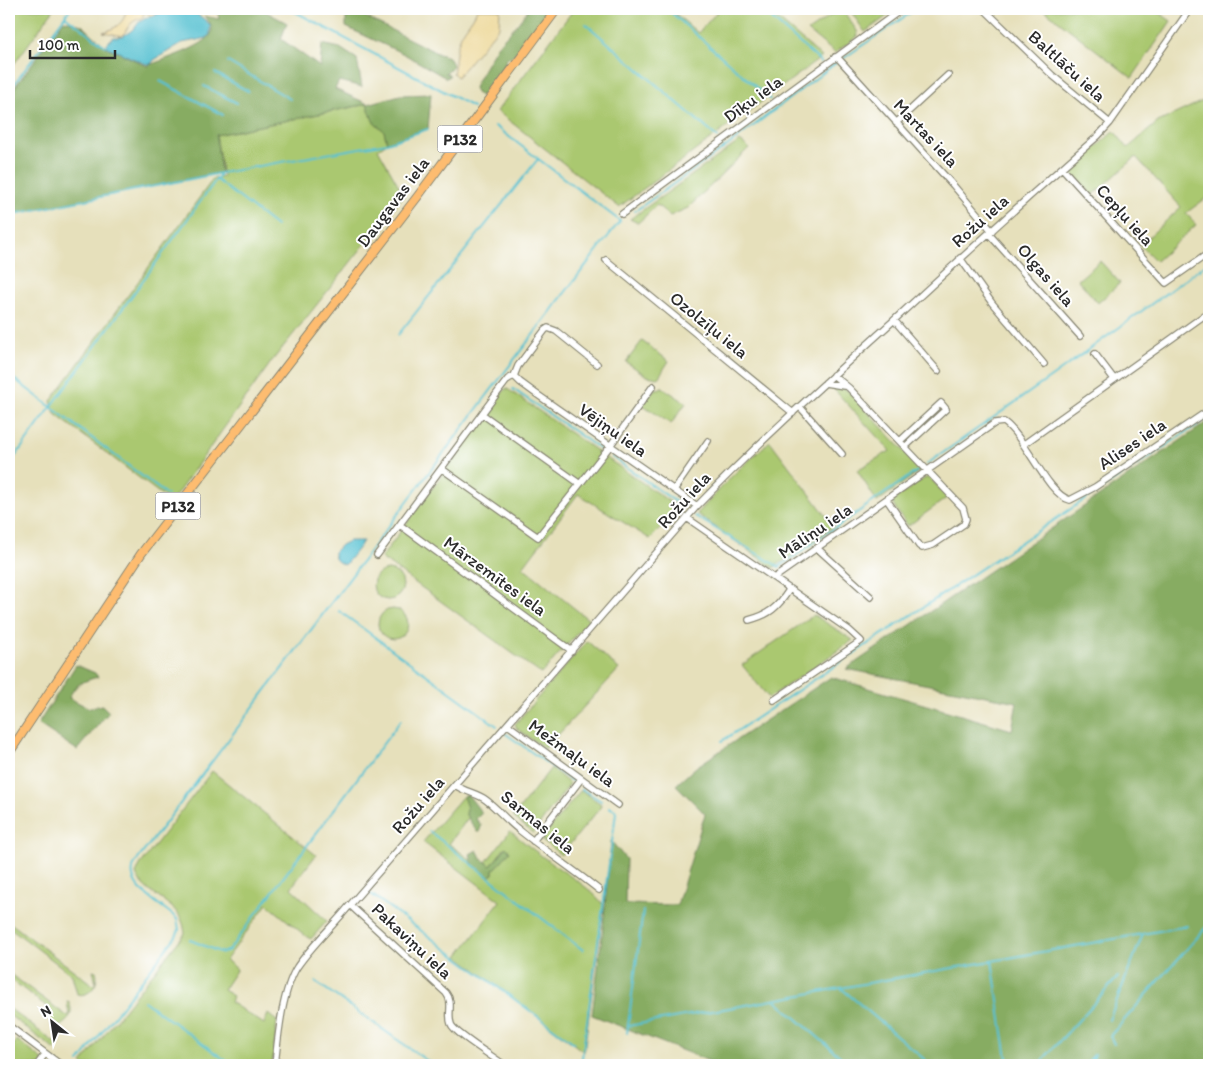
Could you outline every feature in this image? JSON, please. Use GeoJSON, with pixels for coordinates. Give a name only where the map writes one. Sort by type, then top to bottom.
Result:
{"type":"FeatureCollection","features":[{"type":"Feature","properties":{"kind":"main road","name":"Daugavas iela"},"geometry":{"type":"LineString","coordinates":[[9,753],[141,554],[362,268],[557,9]]}},
{"type":"Feature","properties":{"kind":"street","name":"Dīķu iela"},"geometry":{"type":"LineString","coordinates":[[622,214],[902,9]]}},
{"type":"Feature","properties":{"kind":"street","name":"Baltlāču iela"},"geometry":{"type":"LineString","coordinates":[[984,9],[1052,75],[1110,123]]}},
{"type":"Feature","properties":{"kind":"street","name":"Rožu iela"},"geometry":{"type":"LineString","coordinates":[[276,1065],[284,1004],[290,981],[297,968],[350,905],[697,506],[833,375],[1110,123],[1190,9]]}},
{"type":"Feature","properties":{"kind":"street","name":"Martas iela"},"geometry":{"type":"LineString","coordinates":[[835,57],[953,185],[991,232]]}},
{"type":"Feature","properties":{"kind":"street"},"geometry":{"type":"LineString","coordinates":[[896,123],[948,75]]}},
{"type":"Feature","properties":{"kind":"street","name":"Cepļu iela"},"geometry":{"type":"LineString","coordinates":[[1062,168],[1166,283],[1209,252]]}},
{"type":"Feature","properties":{"kind":"street","name":"Olgas iela"},"geometry":{"type":"LineString","coordinates":[[991,232],[1080,336]]}},
{"type":"Feature","properties":{"kind":"street"},"geometry":{"type":"LineString","coordinates":[[960,258],[992,303],[1044,364]]}},
{"type":"Feature","properties":{"kind":"street","name":"Ozolzīļu iela"},"geometry":{"type":"LineString","coordinates":[[606,260],[793,413]]}},
{"type":"Feature","properties":{"kind":"street"},"geometry":{"type":"LineString","coordinates":[[1024,444],[1209,312]]}},
{"type":"Feature","properties":{"kind":"street"},"geometry":{"type":"LineString","coordinates":[[894,320],[938,371]]}},
{"type":"Feature","properties":{"kind":"street"},"geometry":{"type":"LineString","coordinates":[[377,555],[508,379],[514,376],[518,366],[548,328],[556,331],[597,364]]}},
{"type":"Feature","properties":{"kind":"street"},"geometry":{"type":"LineString","coordinates":[[1095,354],[1114,380]]}},
{"type":"Feature","properties":{"kind":"street"},"geometry":{"type":"LineString","coordinates":[[833,375],[900,441],[963,508],[966,519],[964,524],[927,548],[922,548],[887,500]]}},
{"type":"Feature","properties":{"kind":"street","name":"Vējiņu iela"},"geometry":{"type":"LineString","coordinates":[[514,376],[697,506]]}},
{"type":"Feature","properties":{"kind":"street"},"geometry":{"type":"LineString","coordinates":[[825,383],[846,386]]}},
{"type":"Feature","properties":{"kind":"street"},"geometry":{"type":"LineString","coordinates":[[442,469],[538,536],[610,446],[653,386]]}},
{"type":"Feature","properties":{"kind":"street"},"geometry":{"type":"LineString","coordinates":[[900,441],[941,403],[946,409],[905,447]]}},
{"type":"Feature","properties":{"kind":"street"},"geometry":{"type":"LineString","coordinates":[[800,407],[842,454]]}},
{"type":"Feature","properties":{"kind":"street","name":"Alises iela"},"geometry":{"type":"LineString","coordinates":[[1024,444],[1058,494],[1070,500],[1095,487],[1209,410]]}},
{"type":"Feature","properties":{"kind":"street"},"geometry":{"type":"LineString","coordinates":[[482,414],[580,484]]}},
{"type":"Feature","properties":{"kind":"street","name":"Māliņu iela"},"geometry":{"type":"LineString","coordinates":[[687,518],[774,578],[995,423],[1004,422],[1024,444]]}},
{"type":"Feature","properties":{"kind":"street"},"geometry":{"type":"LineString","coordinates":[[674,490],[708,441]]}},
{"type":"Feature","properties":{"kind":"street","name":"Mārzemītes iela"},"geometry":{"type":"LineString","coordinates":[[400,525],[572,651]]}},
{"type":"Feature","properties":{"kind":"street"},"geometry":{"type":"LineString","coordinates":[[818,548],[872,597]]}},
{"type":"Feature","properties":{"kind":"street"},"geometry":{"type":"LineString","coordinates":[[774,578],[849,630],[861,641],[774,700]]}},
{"type":"Feature","properties":{"kind":"street"},"geometry":{"type":"LineString","coordinates":[[749,620],[776,608],[790,590]]}},
{"type":"Feature","properties":{"kind":"street","name":"Mežmaļu iela"},"geometry":{"type":"LineString","coordinates":[[508,725],[618,805]]}},
{"type":"Feature","properties":{"kind":"street"},"geometry":{"type":"LineString","coordinates":[[533,842],[581,779]]}},
{"type":"Feature","properties":{"kind":"street","name":"Sarmas iela"},"geometry":{"type":"LineString","coordinates":[[455,785],[464,791],[477,794],[485,799],[533,842],[599,890]]}},
{"type":"Feature","properties":{"kind":"street","name":"Pakaviņu iela"},"geometry":{"type":"LineString","coordinates":[[350,905],[446,993],[450,1002],[450,1019],[454,1029],[504,1065]]}},
{"type":"Feature","properties":{"kind":"street"},"geometry":{"type":"LineString","coordinates":[[9,1026],[61,1065]]}},
{"type":"Feature","properties":{"kind":"street"},"geometry":{"type":"LineString","coordinates":[[37,1065],[45,1054]]}},
{"type":"Feature","properties":{"kind":"green space"},"geometry":{"type":"Polygon","coordinates":[[[9,9],[54,9],[9,71],[9,9]]]}},
{"type":"Feature","properties":{"kind":"green space"},"geometry":{"type":"Polygon","coordinates":[[[212,9],[261,9],[287,23],[281,39],[320,67],[322,44],[340,48],[357,59],[362,87],[339,81],[335,89],[368,104],[400,95],[431,94],[428,129],[387,143],[384,131],[373,121],[367,104],[216,135],[221,173],[9,215],[9,95],[64,20],[82,25],[105,46],[147,66],[192,48],[207,38],[212,28],[204,16],[219,19],[218,14],[212,9]]]}},
{"type":"Feature","properties":{"kind":"green space"},"geometry":{"type":"Polygon","coordinates":[[[528,9],[548,9],[536,29],[523,45],[517,52],[506,59],[504,68],[481,96],[476,93],[474,88],[476,83],[497,46],[528,9]]]}},
{"type":"Feature","properties":{"kind":"green space"},"geometry":{"type":"Polygon","coordinates":[[[574,9],[670,9],[698,33],[717,12],[713,9],[766,9],[822,57],[619,207],[497,111],[574,9]]]}},
{"type":"Feature","properties":{"kind":"green space"},"geometry":{"type":"Polygon","coordinates":[[[842,9],[857,31],[858,36],[835,53],[808,31],[842,9]]]}},
{"type":"Feature","properties":{"kind":"green space"},"geometry":{"type":"Polygon","coordinates":[[[849,9],[897,9],[865,32],[849,9]]]}},
{"type":"Feature","properties":{"kind":"green space"},"geometry":{"type":"Polygon","coordinates":[[[1043,9],[1154,9],[1171,21],[1132,78],[1043,9]]]}},
{"type":"Feature","properties":{"kind":"green space"},"geometry":{"type":"Polygon","coordinates":[[[358,13],[439,54],[449,57],[453,65],[445,73],[449,74],[449,77],[446,78],[404,54],[346,27],[346,17],[358,13]]]}},
{"type":"Feature","properties":{"kind":"green space"},"geometry":{"type":"Polygon","coordinates":[[[1209,98],[1209,196],[1186,213],[1196,225],[1156,261],[1140,245],[1181,207],[1136,157],[1092,196],[1070,171],[1114,131],[1128,148],[1158,122],[1209,98]]]}},
{"type":"Feature","properties":{"kind":"green space"},"geometry":{"type":"Polygon","coordinates":[[[368,104],[373,121],[384,131],[387,143],[378,149],[404,195],[272,361],[171,502],[55,414],[51,401],[213,179],[223,177],[216,135],[368,104]]]}},
{"type":"Feature","properties":{"kind":"green space"},"geometry":{"type":"Polygon","coordinates":[[[740,141],[749,148],[688,208],[670,216],[657,205],[638,223],[630,219],[740,141]]]}},
{"type":"Feature","properties":{"kind":"green space"},"geometry":{"type":"Polygon","coordinates":[[[1100,261],[1120,283],[1098,303],[1078,280],[1100,261]]]}},
{"type":"Feature","properties":{"kind":"green space"},"geometry":{"type":"Polygon","coordinates":[[[642,341],[669,361],[658,378],[647,376],[626,362],[642,341]]]}},
{"type":"Feature","properties":{"kind":"green space"},"geometry":{"type":"Polygon","coordinates":[[[832,385],[847,390],[919,467],[920,471],[877,502],[857,470],[890,451],[832,385]]]}},
{"type":"Feature","properties":{"kind":"green space"},"geometry":{"type":"Polygon","coordinates":[[[662,387],[686,403],[671,424],[643,405],[655,388],[662,387]]]}},
{"type":"Feature","properties":{"kind":"green space"},"geometry":{"type":"Polygon","coordinates":[[[506,388],[680,509],[650,539],[578,494],[523,567],[589,620],[541,674],[381,558],[506,388]]]}},
{"type":"Feature","properties":{"kind":"green space"},"geometry":{"type":"Polygon","coordinates":[[[1209,421],[1209,1065],[719,1065],[592,1015],[611,841],[626,859],[625,904],[677,905],[705,814],[676,785],[696,767],[831,677],[1012,730],[1017,702],[846,669],[1209,421]]]}},
{"type":"Feature","properties":{"kind":"green space"},"geometry":{"type":"Polygon","coordinates":[[[770,441],[834,526],[773,568],[697,514],[733,475],[770,441]]]}},
{"type":"Feature","properties":{"kind":"green space"},"geometry":{"type":"Polygon","coordinates":[[[925,478],[930,478],[948,497],[908,526],[893,505],[893,500],[925,478]]]}},
{"type":"Feature","properties":{"kind":"green space"},"geometry":{"type":"Polygon","coordinates":[[[388,570],[399,574],[403,585],[399,596],[388,600],[377,596],[373,585],[377,574],[388,570]]]}},
{"type":"Feature","properties":{"kind":"green space"},"geometry":{"type":"Polygon","coordinates":[[[393,609],[404,613],[408,624],[404,635],[393,639],[382,635],[378,624],[382,613],[393,609]]]}},
{"type":"Feature","properties":{"kind":"green space"},"geometry":{"type":"Polygon","coordinates":[[[814,615],[853,640],[769,698],[742,665],[814,615]]]}},
{"type":"Feature","properties":{"kind":"green space"},"geometry":{"type":"Polygon","coordinates":[[[587,641],[619,669],[545,749],[517,729],[515,724],[587,641]]]}},
{"type":"Feature","properties":{"kind":"green space"},"geometry":{"type":"Polygon","coordinates":[[[76,665],[95,673],[98,677],[80,684],[74,689],[69,698],[89,708],[102,705],[109,712],[77,750],[38,724],[76,665]]]}},
{"type":"Feature","properties":{"kind":"green space"},"geometry":{"type":"Polygon","coordinates":[[[551,768],[570,784],[533,833],[513,817],[551,768]]]}},
{"type":"Feature","properties":{"kind":"green space"},"geometry":{"type":"Polygon","coordinates":[[[212,771],[316,855],[291,888],[327,921],[311,939],[267,904],[226,960],[237,969],[223,990],[233,996],[230,1002],[264,1024],[268,1014],[277,1021],[272,1065],[84,1065],[82,1063],[185,933],[183,922],[178,914],[146,887],[136,874],[140,865],[212,771]]]}},
{"type":"Feature","properties":{"kind":"green space"},"geometry":{"type":"Polygon","coordinates":[[[581,790],[601,804],[600,808],[561,855],[541,839],[581,790]]]}},
{"type":"Feature","properties":{"kind":"green space"},"geometry":{"type":"Polygon","coordinates":[[[468,795],[482,813],[476,819],[481,825],[480,832],[477,832],[466,815],[467,808],[463,796],[468,795]]]}},
{"type":"Feature","properties":{"kind":"green space"},"geometry":{"type":"Polygon","coordinates":[[[463,796],[468,818],[449,844],[471,860],[473,865],[488,877],[493,874],[493,869],[509,851],[505,847],[491,866],[486,862],[510,831],[587,888],[604,906],[584,1052],[458,956],[500,901],[423,842],[463,796]]]}},
{"type":"Feature","properties":{"kind":"green space"},"geometry":{"type":"Polygon","coordinates":[[[506,847],[510,851],[493,869],[493,874],[488,877],[473,865],[470,854],[477,850],[482,859],[491,866],[506,847]]]}},
{"type":"Feature","properties":{"kind":"green space"},"geometry":{"type":"Polygon","coordinates":[[[9,922],[93,985],[95,984],[90,992],[82,995],[77,994],[72,975],[9,927],[9,922]]]}},
{"type":"Feature","properties":{"kind":"green space"},"geometry":{"type":"Polygon","coordinates":[[[93,970],[96,971],[96,983],[93,970]]]}},
{"type":"Feature","properties":{"kind":"green space"},"geometry":{"type":"Polygon","coordinates":[[[9,973],[67,1016],[69,1015],[68,1001],[71,1013],[68,1019],[58,1027],[51,1025],[46,1006],[9,978],[9,973]]]}},
{"type":"Feature","properties":{"kind":"green space"},"geometry":{"type":"Polygon","coordinates":[[[9,1008],[59,1046],[55,1050],[9,1015],[9,1008]]]}},
{"type":"Feature","properties":{"kind":"green space"},"geometry":{"type":"Polygon","coordinates":[[[17,1040],[49,1065],[9,1065],[9,1051],[17,1040]]]}},
{"type":"Feature","properties":{"kind":"sand"},"geometry":{"type":"Polygon","coordinates":[[[126,9],[159,9],[158,13],[151,16],[145,11],[142,18],[130,24],[123,36],[103,32],[119,25],[124,18],[126,9]]]}},
{"type":"Feature","properties":{"kind":"sand"},"geometry":{"type":"Polygon","coordinates":[[[477,9],[500,9],[499,27],[457,77],[453,73],[460,37],[477,9]]]}},
{"type":"Feature","properties":{"kind":"water"},"geometry":{"type":"Polygon","coordinates":[[[173,9],[193,13],[206,21],[210,25],[210,34],[207,38],[182,43],[154,60],[151,64],[146,64],[105,46],[113,37],[119,37],[128,33],[144,19],[163,10],[173,9]]]}},
{"type":"Feature","properties":{"kind":"water"},"geometry":{"type":"Polygon","coordinates":[[[349,541],[363,541],[345,565],[335,559],[334,552],[341,545],[349,541]]]}},
{"type":"Feature","properties":{"kind":"waterway"},"geometry":{"type":"LineString","coordinates":[[9,91],[70,9]]}},
{"type":"Feature","properties":{"kind":"waterway"},"geometry":{"type":"LineString","coordinates":[[290,9],[473,107]]}},
{"type":"Feature","properties":{"kind":"waterway"},"geometry":{"type":"LineString","coordinates":[[667,9],[770,99]]}},
{"type":"Feature","properties":{"kind":"waterway"},"geometry":{"type":"LineString","coordinates":[[761,9],[821,62]]}},
{"type":"Feature","properties":{"kind":"waterway"},"geometry":{"type":"LineString","coordinates":[[772,19],[786,9]]}},
{"type":"Feature","properties":{"kind":"waterway"},"geometry":{"type":"LineString","coordinates":[[844,58],[916,9]]}},
{"type":"Feature","properties":{"kind":"waterway"},"geometry":{"type":"LineString","coordinates":[[65,16],[105,46]]}},
{"type":"Feature","properties":{"kind":"waterway"},"geometry":{"type":"LineString","coordinates":[[586,24],[718,138]]}},
{"type":"Feature","properties":{"kind":"waterway"},"geometry":{"type":"LineString","coordinates":[[228,62],[290,99]]}},
{"type":"Feature","properties":{"kind":"waterway"},"geometry":{"type":"LineString","coordinates":[[635,211],[727,146],[836,63]]}},
{"type":"Feature","properties":{"kind":"waterway"},"geometry":{"type":"LineString","coordinates":[[215,73],[248,91]]}},
{"type":"Feature","properties":{"kind":"waterway"},"geometry":{"type":"LineString","coordinates":[[160,81],[223,115]]}},
{"type":"Feature","properties":{"kind":"waterway"},"geometry":{"type":"LineString","coordinates":[[204,86],[237,103]]}},
{"type":"Feature","properties":{"kind":"waterway"},"geometry":{"type":"LineString","coordinates":[[79,1062],[179,930],[177,919],[146,894],[134,880],[132,872],[135,863],[620,221],[495,126]]}},
{"type":"Feature","properties":{"kind":"waterway"},"geometry":{"type":"LineString","coordinates":[[9,215],[221,173],[387,143],[428,129]]}},
{"type":"Feature","properties":{"kind":"waterway"},"geometry":{"type":"LineString","coordinates":[[398,335],[538,159]]}},
{"type":"Feature","properties":{"kind":"waterway"},"geometry":{"type":"LineString","coordinates":[[9,465],[221,173]]}},
{"type":"Feature","properties":{"kind":"waterway"},"geometry":{"type":"LineString","coordinates":[[217,180],[276,226]]}},
{"type":"Feature","properties":{"kind":"waterway"},"geometry":{"type":"LineString","coordinates":[[927,464],[1054,375],[1209,262]]}},
{"type":"Feature","properties":{"kind":"waterway"},"geometry":{"type":"LineString","coordinates":[[9,375],[167,495]]}},
{"type":"Feature","properties":{"kind":"waterway"},"geometry":{"type":"LineString","coordinates":[[513,389],[600,449]]}},
{"type":"Feature","properties":{"kind":"waterway"},"geometry":{"type":"LineString","coordinates":[[722,741],[1209,417]]}},
{"type":"Feature","properties":{"kind":"waterway"},"geometry":{"type":"LineString","coordinates":[[612,457],[683,507]]}},
{"type":"Feature","properties":{"kind":"waterway"},"geometry":{"type":"LineString","coordinates":[[695,516],[779,567],[917,471]]}},
{"type":"Feature","properties":{"kind":"waterway"},"geometry":{"type":"LineString","coordinates":[[339,611],[497,726]]}},
{"type":"Feature","properties":{"kind":"waterway"},"geometry":{"type":"LineString","coordinates":[[190,940],[222,953],[229,950],[401,720]]}},
{"type":"Feature","properties":{"kind":"waterway"},"geometry":{"type":"LineString","coordinates":[[506,734],[575,783]]}},
{"type":"Feature","properties":{"kind":"waterway"},"geometry":{"type":"LineString","coordinates":[[582,789],[601,801]]}},
{"type":"Feature","properties":{"kind":"waterway"},"geometry":{"type":"LineString","coordinates":[[581,1065],[616,813],[615,810],[609,807]]}},
{"type":"Feature","properties":{"kind":"waterway"},"geometry":{"type":"LineString","coordinates":[[429,831],[583,950]]}},
{"type":"Feature","properties":{"kind":"waterway"},"geometry":{"type":"LineString","coordinates":[[371,894],[574,1043]]}},
{"type":"Feature","properties":{"kind":"waterway"},"geometry":{"type":"LineString","coordinates":[[627,1033],[643,911]]}},
{"type":"Feature","properties":{"kind":"waterway"},"geometry":{"type":"LineString","coordinates":[[1114,1044],[1110,1036],[1209,924]]}},
{"type":"Feature","properties":{"kind":"waterway"},"geometry":{"type":"LineString","coordinates":[[628,1026],[1187,926]]}},
{"type":"Feature","properties":{"kind":"waterway"},"geometry":{"type":"LineString","coordinates":[[1109,1020],[1143,934]]}},
{"type":"Feature","properties":{"kind":"waterway"},"geometry":{"type":"LineString","coordinates":[[992,961],[1008,1065]]}},
{"type":"Feature","properties":{"kind":"waterway"},"geometry":{"type":"LineString","coordinates":[[1038,1065],[1118,977]]}},
{"type":"Feature","properties":{"kind":"waterway"},"geometry":{"type":"LineString","coordinates":[[316,982],[433,1065]]}},
{"type":"Feature","properties":{"kind":"waterway"},"geometry":{"type":"LineString","coordinates":[[841,988],[931,1065]]}},
{"type":"Feature","properties":{"kind":"waterway"},"geometry":{"type":"LineString","coordinates":[[775,1000],[850,1065]]}},
{"type":"Feature","properties":{"kind":"waterway"},"geometry":{"type":"LineString","coordinates":[[144,1001],[232,1065]]}},
{"type":"Feature","properties":{"kind":"waterway"},"geometry":{"type":"LineString","coordinates":[[1085,1065],[1095,1054],[1091,1065]]}}]}
